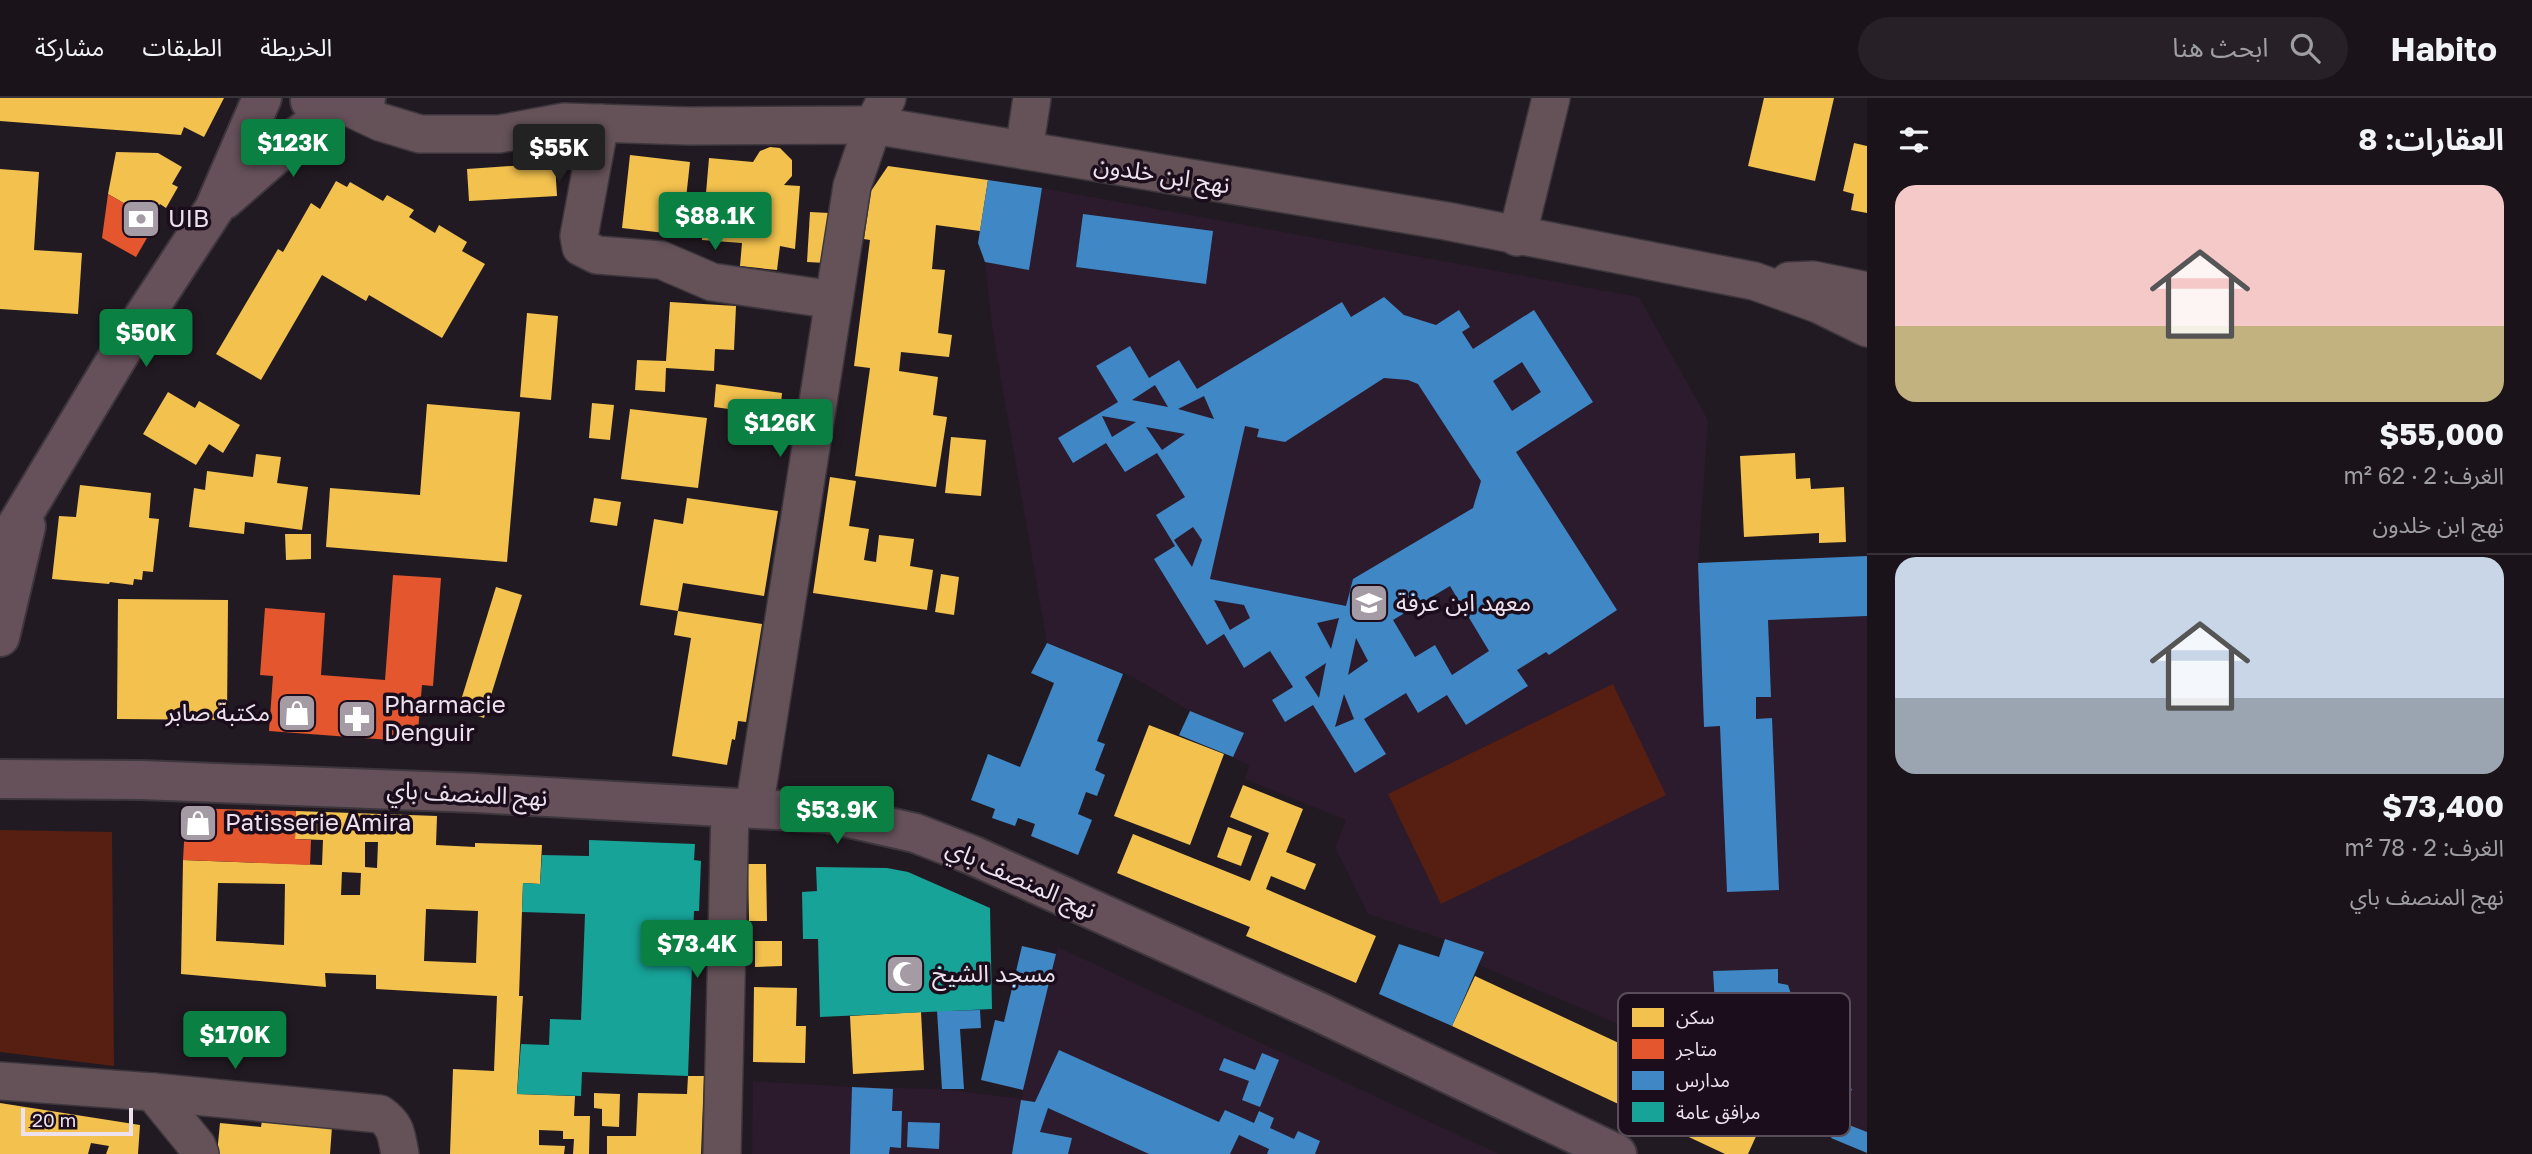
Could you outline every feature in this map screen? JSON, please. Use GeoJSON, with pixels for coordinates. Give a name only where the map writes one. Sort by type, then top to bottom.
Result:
{"type":"FeatureCollection","features":[{"type":"Feature","properties":{"kind":"main road"},"geometry":{"type":"LineString","coordinates":[[0,553],[125,345],[214,209],[262,98]]}},
{"type":"Feature","properties":{"kind":"main road"},"geometry":{"type":"LineString","coordinates":[[214,209],[338,102]]}},
{"type":"Feature","properties":{"kind":"main road"},"geometry":{"type":"LineString","coordinates":[[0,637],[32,500]]}},
{"type":"Feature","properties":{"kind":"main road","name":"نهج المنصف باي"},"geometry":{"type":"LineString","coordinates":[[0,779],[141,780],[476,793],[827,813],[915,833],[972,855],[1317,1011],[1617,1154]]}},
{"type":"Feature","properties":{"kind":"street"},"geometry":{"type":"LineString","coordinates":[[534,98],[564,122]]}},
{"type":"Feature","properties":{"kind":"street"},"geometry":{"type":"LineString","coordinates":[[1024,150],[1032,98]]}},
{"type":"Feature","properties":{"kind":"street"},"geometry":{"type":"LineString","coordinates":[[1517,237],[1551,98]]}},
{"type":"Feature","properties":{"kind":"street","name":"نهج ابن خلدون"},"geometry":{"type":"LineString","coordinates":[[338,102],[380,121],[420,134],[499,134],[564,122],[688,125],[880,111],[1024,150],[1446,221],[1517,237],[1754,281],[1818,304],[1867,328]]}},
{"type":"Feature","properties":{"kind":"street"},"geometry":{"type":"LineString","coordinates":[[722,1154],[742,809],[852,186],[880,111]]}},
{"type":"Feature","properties":{"kind":"street"},"geometry":{"type":"LineString","coordinates":[[600,123],[579,236],[581,247],[597,255],[661,260],[712,282],[834,300]]}},
{"type":"Feature","properties":{"kind":"street","name":"نهج ابن خلدون"},"geometry":{"type":"LineString","coordinates":[[1754,281],[1813,280],[1867,291]]}},
{"type":"Feature","properties":{"kind":"street"},"geometry":{"type":"LineString","coordinates":[[0,1080],[380,1114],[391,1122],[400,1154]]}},
{"type":"Feature","properties":{"kind":"street"},"geometry":{"type":"LineString","coordinates":[[153,1092],[197,1146],[200,1154]]}},
{"type":"Feature","properties":{"kind":"shaded area","name":"معهد ابن عرفة"},"geometry":{"type":"Polygon","coordinates":[[[1042,188],[1639,297],[1708,420],[1698,563],[1867,556],[1867,1132],[1850,1125],[1850,993],[1618,993],[1618,1024],[1479,965],[1483,952],[1368,914],[1335,847],[1346,820],[1245,779],[1249,765],[1233,757],[1244,733],[1190,711],[1133,677],[1047,643],[993,333],[985,262],[1029,269],[1042,188]]]}},
{"type":"Feature","properties":{"kind":"shaded area"},"geometry":{"type":"Polygon","coordinates":[[[1613,684],[1666,795],[1441,904],[1388,794],[1613,684]]]}},
{"type":"Feature","properties":{"kind":"shaded area"},"geometry":{"type":"Polygon","coordinates":[[[0,830],[112,832],[114,1066],[0,1052],[0,830]]]}},
{"type":"Feature","properties":{"kind":"shaded area"},"geometry":{"type":"Polygon","coordinates":[[[1058,947],[1499,1154],[752,1154],[753,1081],[942,1089],[1021,1099],[1058,947]]]}},
{"type":"Feature","properties":{"kind":"building: سكن"},"geometry":{"type":"Polygon","coordinates":[[[0,98],[224,98],[204,137],[184,127],[181,135],[0,121],[0,98]]]}},
{"type":"Feature","properties":{"kind":"building: سكن"},"geometry":{"type":"Polygon","coordinates":[[[1764,98],[1834,98],[1815,181],[1748,166],[1764,98]]]}},
{"type":"Feature","properties":{"kind":"building: سكن"},"geometry":{"type":"Polygon","coordinates":[[[1854,143],[1867,146],[1867,213],[1851,210],[1854,194],[1843,191],[1854,143]]]}},
{"type":"Feature","properties":{"kind":"building: سكن"},"geometry":{"type":"Polygon","coordinates":[[[770,147],[780,148],[792,160],[792,176],[784,185],[800,186],[795,249],[780,246],[777,270],[740,266],[742,243],[702,240],[709,158],[753,162],[760,151],[770,147]]]}},
{"type":"Feature","properties":{"kind":"building: سكن"},"geometry":{"type":"Polygon","coordinates":[[[116,152],[158,153],[182,167],[172,184],[178,187],[166,208],[160,204],[151,219],[108,194],[116,152]]]}},
{"type":"Feature","properties":{"kind":"building: سكن"},"geometry":{"type":"Polygon","coordinates":[[[630,155],[690,162],[682,235],[622,228],[630,155]]]}},
{"type":"Feature","properties":{"kind":"building: سكن"},"geometry":{"type":"Polygon","coordinates":[[[555,163],[557,196],[469,201],[467,169],[555,163]]]}},
{"type":"Feature","properties":{"kind":"building: سكن"},"geometry":{"type":"Polygon","coordinates":[[[888,166],[988,180],[980,231],[936,225],[932,269],[945,270],[938,333],[952,335],[949,357],[901,352],[899,371],[938,377],[933,415],[947,417],[936,487],[855,476],[870,368],[854,366],[870,240],[864,239],[871,191],[888,166]]]}},
{"type":"Feature","properties":{"kind":"building: سكن"},"geometry":{"type":"Polygon","coordinates":[[[0,169],[39,172],[34,250],[82,253],[78,314],[0,309],[0,169]]]}},
{"type":"Feature","properties":{"kind":"building: سكن"},"geometry":{"type":"Polygon","coordinates":[[[336,181],[347,187],[350,182],[383,201],[387,195],[414,210],[409,217],[435,233],[439,225],[467,242],[462,251],[485,264],[442,338],[369,295],[366,301],[322,275],[261,380],[216,354],[278,249],[283,252],[311,203],[320,209],[336,181]]]}},
{"type":"Feature","properties":{"kind":"building: سكن"},"geometry":{"type":"Polygon","coordinates":[[[810,212],[829,213],[826,263],[807,262],[810,212]]]}},
{"type":"Feature","properties":{"kind":"building: سكن"},"geometry":{"type":"Polygon","coordinates":[[[670,302],[736,306],[734,350],[715,349],[714,371],[666,368],[665,392],[635,390],[637,360],[666,361],[670,302]]]}},
{"type":"Feature","properties":{"kind":"building: سكن"},"geometry":{"type":"Polygon","coordinates":[[[527,313],[558,316],[551,400],[520,397],[527,313]]]}},
{"type":"Feature","properties":{"kind":"building: سكن"},"geometry":{"type":"Polygon","coordinates":[[[716,384],[782,393],[780,416],[714,407],[716,384]]]}},
{"type":"Feature","properties":{"kind":"building: سكن"},"geometry":{"type":"Polygon","coordinates":[[[168,392],[195,408],[199,401],[240,425],[223,453],[209,444],[196,465],[143,434],[168,392]]]}},
{"type":"Feature","properties":{"kind":"building: سكن"},"geometry":{"type":"Polygon","coordinates":[[[592,403],[614,405],[610,440],[589,438],[592,403]]]}},
{"type":"Feature","properties":{"kind":"building: سكن"},"geometry":{"type":"Polygon","coordinates":[[[427,404],[520,412],[507,562],[326,547],[330,488],[420,495],[427,404]]]}},
{"type":"Feature","properties":{"kind":"building: سكن"},"geometry":{"type":"Polygon","coordinates":[[[630,409],[707,418],[698,488],[621,479],[630,409]]]}},
{"type":"Feature","properties":{"kind":"building: سكن"},"geometry":{"type":"Polygon","coordinates":[[[951,437],[986,440],[981,496],[945,493],[951,437]]]}},
{"type":"Feature","properties":{"kind":"building: سكن"},"geometry":{"type":"Polygon","coordinates":[[[1795,453],[1796,479],[1810,478],[1811,489],[1844,487],[1846,542],[1819,543],[1819,533],[1744,537],[1740,456],[1795,453]]]}},
{"type":"Feature","properties":{"kind":"building: سكن"},"geometry":{"type":"Polygon","coordinates":[[[256,454],[281,457],[277,483],[308,487],[302,530],[245,522],[244,534],[189,527],[194,488],[205,490],[207,471],[253,477],[256,454]]]}},
{"type":"Feature","properties":{"kind":"building: سكن"},"geometry":{"type":"Polygon","coordinates":[[[830,477],[856,481],[849,526],[869,529],[864,560],[876,562],[879,535],[914,539],[910,566],[933,570],[927,610],[813,593],[830,477]]]}},
{"type":"Feature","properties":{"kind":"building: سكن"},"geometry":{"type":"Polygon","coordinates":[[[80,485],[151,493],[149,518],[159,519],[153,572],[143,571],[142,580],[134,579],[133,585],[52,579],[59,516],[76,517],[80,485]]]}},
{"type":"Feature","properties":{"kind":"building: سكن"},"geometry":{"type":"Polygon","coordinates":[[[594,498],[621,502],[617,526],[590,522],[594,498]]]}},
{"type":"Feature","properties":{"kind":"building: سكن"},"geometry":{"type":"Polygon","coordinates":[[[687,498],[778,511],[764,596],[683,583],[678,611],[640,605],[654,519],[683,524],[687,498]]]}},
{"type":"Feature","properties":{"kind":"building: سكن"},"geometry":{"type":"Polygon","coordinates":[[[285,534],[311,534],[311,559],[286,560],[285,534]]]}},
{"type":"Feature","properties":{"kind":"building: سكن"},"geometry":{"type":"Polygon","coordinates":[[[941,574],[959,577],[954,615],[935,612],[941,574]]]}},
{"type":"Feature","properties":{"kind":"building: سكن"},"geometry":{"type":"Polygon","coordinates":[[[496,587],[522,595],[484,718],[458,710],[496,587]]]}},
{"type":"Feature","properties":{"kind":"building: سكن"},"geometry":{"type":"Polygon","coordinates":[[[118,599],[228,600],[227,720],[117,719],[118,599]]]}},
{"type":"Feature","properties":{"kind":"building: سكن"},"geometry":{"type":"Polygon","coordinates":[[[678,611],[762,624],[746,722],[738,721],[727,765],[672,756],[691,638],[674,635],[678,611]]]}},
{"type":"Feature","properties":{"kind":"building: سكن"},"geometry":{"type":"Polygon","coordinates":[[[1149,725],[1224,754],[1190,845],[1114,816],[1149,725]]]}},
{"type":"Feature","properties":{"kind":"building: سكن"},"geometry":{"type":"Polygon","coordinates":[[[1243,785],[1303,809],[1286,852],[1316,864],[1305,890],[1271,876],[1266,889],[1376,936],[1356,983],[1246,936],[1250,927],[1117,873],[1133,834],[1250,881],[1269,833],[1230,817],[1243,785]]]}},
{"type":"Feature","properties":{"kind":"building: سكن"},"geometry":{"type":"Polygon","coordinates":[[[296,811],[437,816],[436,845],[542,845],[540,884],[523,883],[519,996],[523,996],[517,1094],[575,1096],[574,1116],[590,1116],[589,1154],[573,1154],[574,1139],[563,1139],[563,1131],[539,1130],[539,1145],[565,1146],[564,1154],[450,1154],[453,1069],[494,1071],[497,996],[376,989],[376,975],[325,973],[326,987],[181,974],[183,860],[322,865],[323,840],[295,839],[296,811]],[[365,842],[365,867],[377,868],[378,842],[365,842]],[[342,872],[341,895],[360,895],[361,873],[342,872]],[[218,883],[216,941],[284,945],[285,884],[218,883]],[[426,909],[424,961],[476,963],[478,911],[426,909]]]}},
{"type":"Feature","properties":{"kind":"building: سكن"},"geometry":{"type":"Polygon","coordinates":[[[1228,827],[1252,836],[1241,866],[1217,857],[1228,827]]]}},
{"type":"Feature","properties":{"kind":"building: سكن"},"geometry":{"type":"Polygon","coordinates":[[[748,864],[766,864],[767,921],[749,921],[748,864]]]}},
{"type":"Feature","properties":{"kind":"building: سكن"},"geometry":{"type":"Polygon","coordinates":[[[755,941],[782,941],[782,966],[755,967],[755,941]]]}},
{"type":"Feature","properties":{"kind":"building: سكن"},"geometry":{"type":"Polygon","coordinates":[[[1475,976],[1618,1043],[1618,1104],[1452,1026],[1475,976]]]}},
{"type":"Feature","properties":{"kind":"building: سكن"},"geometry":{"type":"Polygon","coordinates":[[[754,987],[797,988],[796,1026],[806,1026],[805,1063],[753,1062],[754,987]]]}},
{"type":"Feature","properties":{"kind":"building: سكن"},"geometry":{"type":"Polygon","coordinates":[[[921,1012],[924,1070],[853,1074],[850,1016],[921,1012]]]}},
{"type":"Feature","properties":{"kind":"building: سكن"},"geometry":{"type":"Polygon","coordinates":[[[688,1076],[704,1076],[701,1154],[607,1154],[607,1136],[636,1136],[638,1093],[687,1094],[688,1076]]]}},
{"type":"Feature","properties":{"kind":"building: سكن"},"geometry":{"type":"Polygon","coordinates":[[[594,1093],[620,1094],[619,1127],[602,1126],[602,1109],[594,1108],[594,1093]]]}},
{"type":"Feature","properties":{"kind":"building: سكن"},"geometry":{"type":"Polygon","coordinates":[[[0,1103],[140,1125],[138,1154],[106,1154],[109,1146],[91,1143],[88,1154],[0,1154],[0,1103]]]}},
{"type":"Feature","properties":{"kind":"building: سكن"},"geometry":{"type":"Polygon","coordinates":[[[262,1120],[332,1127],[330,1154],[217,1154],[220,1123],[261,1127],[262,1120]]]}},
{"type":"Feature","properties":{"kind":"building: سكن"},"geometry":{"type":"Polygon","coordinates":[[[1687,1136],[1756,1136],[1748,1154],[1725,1154],[1687,1136]]]}},
{"type":"Feature","properties":{"kind":"building: متاجر"},"geometry":{"type":"Polygon","coordinates":[[[108,194],[151,219],[142,236],[147,238],[136,257],[102,238],[108,194]]]}},
{"type":"Feature","properties":{"kind":"building: متاجر"},"geometry":{"type":"Polygon","coordinates":[[[393,575],[441,578],[433,686],[422,685],[417,742],[269,731],[273,676],[260,675],[265,608],[325,613],[321,675],[385,680],[393,575]]]}},
{"type":"Feature","properties":{"kind":"building: متاجر"},"geometry":{"type":"Polygon","coordinates":[[[186,808],[296,811],[295,839],[311,840],[310,865],[183,860],[186,808]]]}},
{"type":"Feature","properties":{"kind":"building: مدارس"},"geometry":{"type":"Polygon","coordinates":[[[988,180],[1042,188],[1029,270],[985,262],[978,243],[988,180]]]}},
{"type":"Feature","properties":{"kind":"building: مدارس"},"geometry":{"type":"Polygon","coordinates":[[[1083,214],[1213,231],[1206,284],[1076,267],[1083,214]]]}},
{"type":"Feature","properties":{"kind":"building: مدارس"},"geometry":{"type":"Polygon","coordinates":[[[1384,297],[1404,315],[1436,325],[1459,310],[1470,327],[1462,332],[1473,349],[1534,310],[1593,402],[1516,452],[1617,610],[1549,655],[1546,652],[1517,670],[1528,686],[1466,725],[1447,695],[1418,713],[1406,693],[1364,719],[1386,754],[1355,773],[1313,705],[1285,722],[1272,700],[1293,687],[1270,651],[1244,668],[1224,634],[1207,645],[1154,559],[1175,546],[1156,515],[1185,497],[1157,453],[1125,472],[1106,443],[1073,463],[1058,438],[1118,402],[1096,366],[1130,346],[1149,378],[1179,360],[1197,389],[1342,302],[1351,317],[1384,297]],[[1522,362],[1493,381],[1512,411],[1541,392],[1522,362]],[[1384,378],[1285,442],[1257,437],[1259,429],[1245,426],[1210,579],[1346,606],[1353,579],[1473,508],[1481,481],[1418,384],[1408,380],[1384,378]],[[1155,385],[1132,400],[1168,407],[1155,385]],[[1204,396],[1178,409],[1214,419],[1204,396]],[[1102,416],[1112,437],[1136,422],[1102,416]],[[1146,427],[1162,450],[1185,434],[1146,427]],[[1193,527],[1174,540],[1192,567],[1202,540],[1193,527]],[[1450,586],[1393,620],[1415,657],[1435,645],[1452,675],[1489,651],[1450,586]],[[1214,600],[1230,630],[1250,618],[1244,605],[1214,600]],[[1339,618],[1317,623],[1331,649],[1339,618]],[[1356,638],[1348,675],[1368,661],[1356,638]],[[1326,663],[1305,677],[1319,698],[1326,663]],[[1344,694],[1335,727],[1354,719],[1344,694]]]}},
{"type":"Feature","properties":{"kind":"building: مدارس"},"geometry":{"type":"Polygon","coordinates":[[[1867,556],[1867,616],[1768,620],[1771,697],[1756,697],[1756,719],[1772,718],[1779,890],[1727,892],[1720,726],[1704,727],[1698,563],[1867,556]]]}},
{"type":"Feature","properties":{"kind":"building: مدارس"},"geometry":{"type":"Polygon","coordinates":[[[1047,643],[1123,674],[1097,741],[1105,744],[1095,770],[1105,775],[1097,796],[1086,792],[1078,814],[1092,820],[1078,855],[1031,836],[1035,824],[1018,818],[1015,826],[992,818],[995,809],[971,800],[988,754],[1020,767],[1054,683],[1031,673],[1047,643]]]}},
{"type":"Feature","properties":{"kind":"building: مدارس"},"geometry":{"type":"Polygon","coordinates":[[[1190,711],[1244,733],[1233,757],[1179,735],[1190,711]]]}},
{"type":"Feature","properties":{"kind":"building: مدارس"},"geometry":{"type":"Polygon","coordinates":[[[1445,939],[1484,952],[1452,1026],[1379,994],[1399,944],[1439,957],[1445,939]]]}},
{"type":"Feature","properties":{"kind":"building: مدارس"},"geometry":{"type":"Polygon","coordinates":[[[1022,946],[1056,954],[1023,1090],[981,1080],[995,1020],[1004,1022],[1022,946]]]}},
{"type":"Feature","properties":{"kind":"building: مدارس"},"geometry":{"type":"Polygon","coordinates":[[[1778,969],[1778,983],[1788,985],[1791,993],[1714,993],[1713,971],[1778,969]]]}},
{"type":"Feature","properties":{"kind":"building: مدارس"},"geometry":{"type":"Polygon","coordinates":[[[980,1010],[981,1028],[960,1029],[964,1089],[942,1089],[937,1011],[980,1010]]]}},
{"type":"Feature","properties":{"kind":"building: مدارس"},"geometry":{"type":"Polygon","coordinates":[[[1059,1050],[1219,1122],[1225,1110],[1254,1123],[1259,1111],[1274,1118],[1270,1128],[1294,1139],[1298,1131],[1320,1141],[1315,1154],[1267,1154],[1269,1149],[1239,1135],[1230,1154],[1149,1154],[1048,1108],[1040,1132],[1072,1138],[1068,1154],[1012,1154],[1021,1100],[1035,1102],[1059,1050]]]}},
{"type":"Feature","properties":{"kind":"building: مدارس"},"geometry":{"type":"Polygon","coordinates":[[[1262,1053],[1279,1060],[1260,1107],[1242,1100],[1249,1081],[1219,1070],[1224,1058],[1255,1070],[1262,1053]]]}},
{"type":"Feature","properties":{"kind":"building: مدارس"},"geometry":{"type":"Polygon","coordinates":[[[852,1087],[893,1089],[892,1111],[902,1111],[901,1148],[890,1147],[889,1154],[850,1154],[852,1087]]]}},
{"type":"Feature","properties":{"kind":"building: مدارس"},"geometry":{"type":"Polygon","coordinates":[[[908,1122],[940,1123],[939,1149],[907,1147],[908,1122]]]}},
{"type":"Feature","properties":{"kind":"building: مدارس"},"geometry":{"type":"Polygon","coordinates":[[[1850,1125],[1867,1132],[1867,1153],[1831,1138],[1850,1136],[1850,1125]]]}},
{"type":"Feature","properties":{"kind":"building: مرافق عامة"},"geometry":{"type":"Polygon","coordinates":[[[589,840],[695,844],[694,860],[701,861],[699,911],[694,911],[688,1076],[582,1072],[581,1096],[517,1094],[521,1044],[549,1045],[550,1019],[581,1020],[585,914],[522,912],[523,883],[540,884],[542,855],[589,856],[589,840]]]}},
{"type":"Feature","properties":{"kind":"building: مرافق عامة","name":"مسجد الشيخ"},"geometry":{"type":"Polygon","coordinates":[[[816,867],[887,868],[908,872],[990,908],[992,1009],[820,1017],[818,939],[803,939],[802,892],[817,891],[816,867]]]}},
{"type":"Feature","properties":{"kind":"place","name":"UIB"},"geometry":{"type":"Point","coordinates":[141,219]}},
{"type":"Feature","properties":{"kind":"place","name":"معهد ابن عرفة"},"geometry":{"type":"Point","coordinates":[1369,603]}},
{"type":"Feature","properties":{"kind":"place","name":"مكتبة صابر"},"geometry":{"type":"Point","coordinates":[297,713]}},
{"type":"Feature","properties":{"kind":"place","name":"Pharmacie Denguir"},"geometry":{"type":"Point","coordinates":[357,719]}},
{"type":"Feature","properties":{"kind":"place","name":"Patisserie Amira"},"geometry":{"type":"Point","coordinates":[198,823]}},
{"type":"Feature","properties":{"kind":"place","name":"مسجد الشيخ"},"geometry":{"type":"Point","coordinates":[905,974]}}]}
